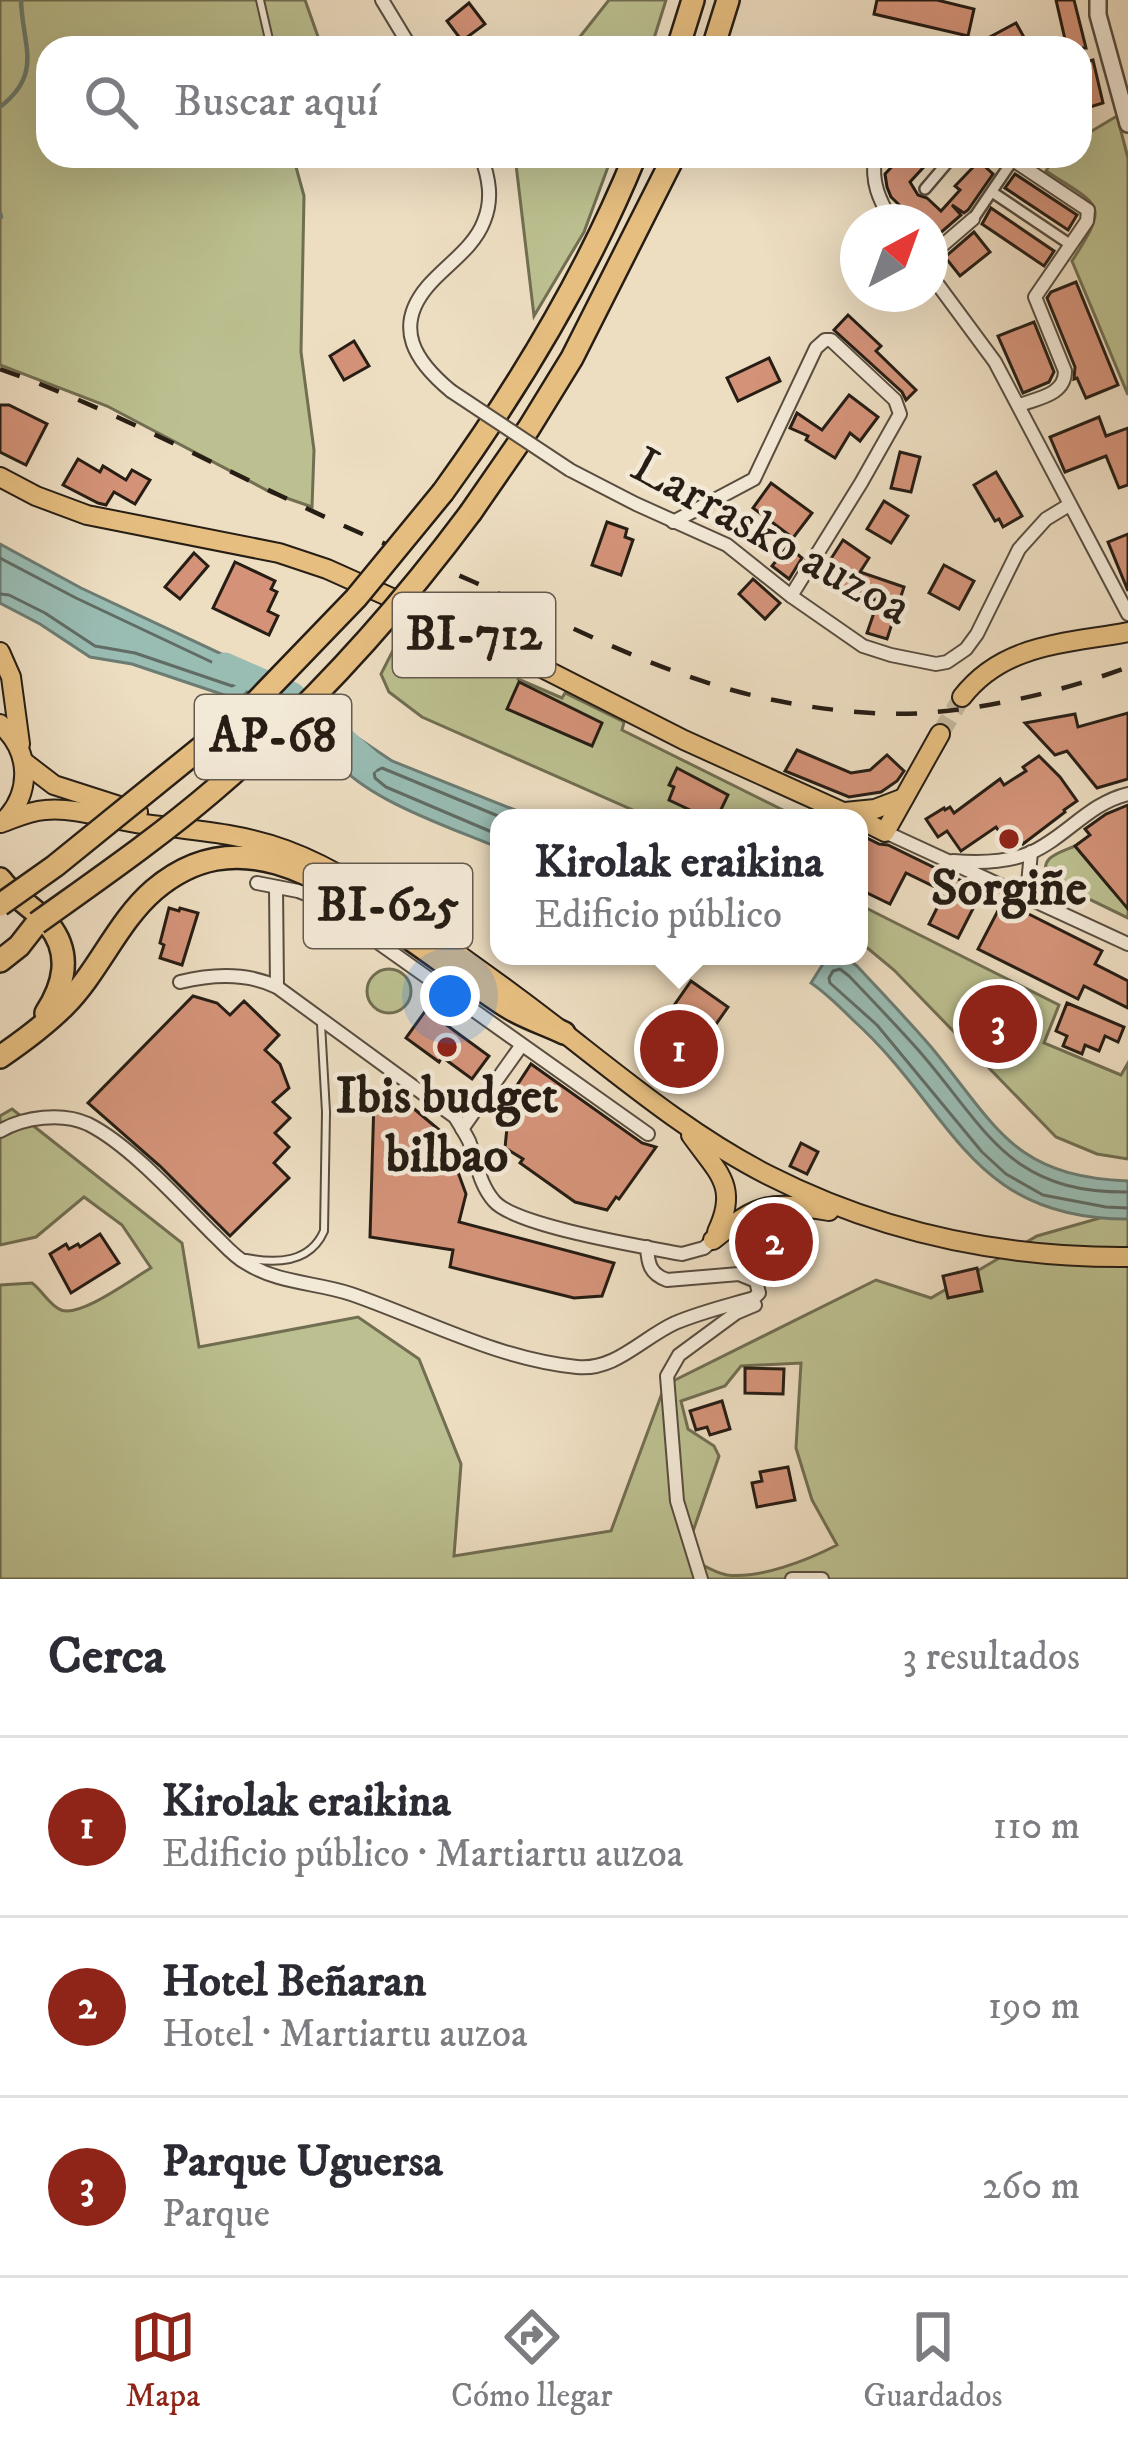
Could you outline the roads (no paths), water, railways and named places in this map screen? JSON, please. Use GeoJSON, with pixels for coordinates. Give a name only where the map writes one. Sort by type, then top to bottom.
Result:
{"type":"FeatureCollection","features":[{"type":"Feature","properties":{"kind":"highway"},"geometry":{"type":"LineString","coordinates":[[682,36],[693,0]]}},
{"type":"Feature","properties":{"kind":"highway"},"geometry":{"type":"LineString","coordinates":[[716,36],[728,0]]}},
{"type":"Feature","properties":{"kind":"highway","name":"AP-68"},"geometry":{"type":"LineString","coordinates":[[0,905],[250,708],[356,598],[443,492],[511,393],[589,256],[629,168]]}},
{"type":"Feature","properties":{"kind":"highway","name":"AP-68"},"geometry":{"type":"LineString","coordinates":[[0,945],[130,858],[214,790],[278,733],[386,618],[440,554],[529,428],[572,358],[668,168]]}},
{"type":"Feature","properties":{"kind":"highway"},"geometry":{"type":"LineString","coordinates":[[0,1057],[66,1004],[133,913],[167,879],[208,861],[247,856],[296,868],[349,896],[511,1009],[564,1033]]}},
{"type":"Feature","properties":{"kind":"highway"},"geometry":{"type":"LineString","coordinates":[[0,894],[31,874],[55,866]]}},
{"type":"Feature","properties":{"kind":"highway"},"geometry":{"type":"LineString","coordinates":[[0,879],[49,925],[64,960],[56,999],[36,1029]]}},
{"type":"Feature","properties":{"kind":"highway"},"geometry":{"type":"LineString","coordinates":[[0,961],[37,923]]}},
{"type":"Feature","properties":{"kind":"main road","name":"BI-712"},"geometry":{"type":"LineString","coordinates":[[0,477],[87,515],[238,544],[316,565],[501,647],[684,740],[835,809]]}},
{"type":"Feature","properties":{"kind":"main road"},"geometry":{"type":"LineString","coordinates":[[962,697],[976,678],[1017,653],[1128,632]]}},
{"type":"Feature","properties":{"kind":"main road","name":"BI-625"},"geometry":{"type":"LineString","coordinates":[[0,652],[11,677],[24,784],[1,824]]}},
{"type":"Feature","properties":{"kind":"main road","name":"BI-625"},"geometry":{"type":"LineString","coordinates":[[0,724],[40,777],[67,791],[188,828],[272,845],[339,874],[446,946],[685,1126],[770,1176],[866,1217],[918,1233],[1002,1250],[1128,1257]]}},
{"type":"Feature","properties":{"kind":"main road"},"geometry":{"type":"LineString","coordinates":[[885,832],[940,734]]}},
{"type":"Feature","properties":{"kind":"main road"},"geometry":{"type":"LineString","coordinates":[[868,812],[904,798]]}},
{"type":"Feature","properties":{"kind":"main road","name":"BI-625"},"geometry":{"type":"LineString","coordinates":[[1,824],[48,809],[188,828]]}},
{"type":"Feature","properties":{"kind":"main road","name":"BI-712"},"geometry":{"type":"LineString","coordinates":[[868,824],[885,832]]}},
{"type":"Feature","properties":{"kind":"main road"},"geometry":{"type":"LineString","coordinates":[[685,1126],[726,1186],[726,1212],[713,1240]]}},
{"type":"Feature","properties":{"kind":"main road"},"geometry":{"type":"LineString","coordinates":[[713,1240],[755,1208],[775,1204],[866,1217]]}},
{"type":"Feature","properties":{"kind":"street"},"geometry":{"type":"LineString","coordinates":[[382,0],[404,36]]}},
{"type":"Feature","properties":{"kind":"street"},"geometry":{"type":"LineString","coordinates":[[1096,5],[1128,124]]}},
{"type":"Feature","properties":{"kind":"street","name":"Larrasko auzoa"},"geometry":{"type":"LineString","coordinates":[[486,168],[490,198],[484,221],[473,239],[425,288],[413,313],[415,353],[430,374],[570,470],[727,545],[863,646],[936,664],[966,649],[1019,549],[1046,519],[1069,505]]}},
{"type":"Feature","properties":{"kind":"street"},"geometry":{"type":"LineString","coordinates":[[873,168],[874,189],[882,204]]}},
{"type":"Feature","properties":{"kind":"street"},"geometry":{"type":"LineString","coordinates":[[925,189],[943,168]]}},
{"type":"Feature","properties":{"kind":"street"},"geometry":{"type":"LineString","coordinates":[[948,241],[973,219],[1005,168]]}},
{"type":"Feature","properties":{"kind":"street"},"geometry":{"type":"LineString","coordinates":[[1020,405],[1059,389],[1065,381],[1035,297],[1087,221],[1088,210],[1025,168]]}},
{"type":"Feature","properties":{"kind":"street"},"geometry":{"type":"LineString","coordinates":[[992,193],[1071,244]]}},
{"type":"Feature","properties":{"kind":"street"},"geometry":{"type":"LineString","coordinates":[[948,297],[1020,405],[1128,614]]}},
{"type":"Feature","properties":{"kind":"street"},"geometry":{"type":"LineString","coordinates":[[673,522],[754,479],[816,348],[831,340],[896,400],[900,414],[791,596]]}},
{"type":"Feature","properties":{"kind":"street"},"geometry":{"type":"LineString","coordinates":[[940,860],[965,862],[1030,852],[1104,803],[1128,794]]}},
{"type":"Feature","properties":{"kind":"street"},"geometry":{"type":"LineString","coordinates":[[885,832],[1128,944]]}},
{"type":"Feature","properties":{"kind":"street"},"geometry":{"type":"LineString","coordinates":[[1030,852],[1032,898]]}},
{"type":"Feature","properties":{"kind":"street"},"geometry":{"type":"LineString","coordinates":[[1002,885],[998,875],[1007,857]]}},
{"type":"Feature","properties":{"kind":"street"},"geometry":{"type":"LineString","coordinates":[[257,883],[314,897],[648,1134]]}},
{"type":"Feature","properties":{"kind":"street"},"geometry":{"type":"LineString","coordinates":[[276,886],[277,986]]}},
{"type":"Feature","properties":{"kind":"street"},"geometry":{"type":"LineString","coordinates":[[180,982],[238,975],[277,986],[455,1117],[468,1138],[479,1176],[494,1202],[505,1210],[530,1221],[682,1255],[713,1240]]}},
{"type":"Feature","properties":{"kind":"street"},"geometry":{"type":"LineString","coordinates":[[462,1129],[521,1046]]}},
{"type":"Feature","properties":{"kind":"street"},"geometry":{"type":"LineString","coordinates":[[0,1131],[22,1120],[58,1118],[86,1123],[156,1178],[242,1262],[279,1280],[351,1294],[505,1353],[580,1367],[600,1366],[669,1326],[757,1296]]}},
{"type":"Feature","properties":{"kind":"street"},"geometry":{"type":"LineString","coordinates":[[647,1247],[650,1268],[658,1277],[739,1274],[756,1281],[759,1289],[759,1304],[736,1313],[679,1355],[667,1376],[677,1501],[701,1579]]}},
{"type":"Feature","properties":{"kind":"street"},"geometry":{"type":"LineString","coordinates":[[792,1579],[822,1579]]}},
{"type":"Feature","properties":{"kind":"lane"},"geometry":{"type":"LineString","coordinates":[[260,0],[268,36]]}},
{"type":"Feature","properties":{"kind":"lane"},"geometry":{"type":"LineString","coordinates":[[237,1256],[271,1260],[305,1255],[322,1238],[326,1112],[320,1018]]}},
{"type":"Feature","properties":{"kind":"water"},"geometry":{"type":"Polygon","coordinates":[[[0,544],[81,588],[264,674],[239,700],[132,664],[90,657],[0,603],[0,544]]]}},
{"type":"Feature","properties":{"kind":"water"},"geometry":{"type":"Polygon","coordinates":[[[346,730],[392,761],[512,809],[490,809],[490,844],[381,796],[342,767],[330,751],[346,730]]]}},
{"type":"Feature","properties":{"kind":"water"},"geometry":{"type":"Polygon","coordinates":[[[822,965],[857,966],[1012,1143],[1058,1169],[1128,1181],[1128,1219],[1074,1214],[1032,1201],[997,1180],[968,1153],[887,1054],[811,983],[822,965]]]}},
{"type":"Feature","properties":{"kind":"waterway"},"geometry":{"type":"LineString","coordinates":[[0,107],[14,94],[26,70],[21,0]]}},
{"type":"Feature","properties":{"kind":"waterway"},"geometry":{"type":"LineString","coordinates":[[0,213],[1,217]]}},
{"type":"Feature","properties":{"kind":"waterway"},"geometry":{"type":"LineString","coordinates":[[225,666],[291,695],[366,761]]}},
{"type":"Feature","properties":{"kind":"tunnel"},"geometry":{"type":"LineString","coordinates":[[940,734],[962,697]]}},
{"type":"Feature","properties":{"kind":"railway"},"geometry":{"type":"LineString","coordinates":[[0,369],[130,423],[623,651],[739,692],[832,710],[924,713],[1028,697],[1128,667]]}},
{"type":"Feature","properties":{"kind":"place","name":"Sorgiñe"},"geometry":{"type":"Point","coordinates":[1009,839]}},
{"type":"Feature","properties":{"kind":"place","name":"Parque Uguersa"},"geometry":{"type":"Point","coordinates":[998,1024]}},
{"type":"Feature","properties":{"kind":"place","name":"Ibis budget bilbao"},"geometry":{"type":"Point","coordinates":[447,1047]}},
{"type":"Feature","properties":{"kind":"place","name":"Kirolak eraikina"},"geometry":{"type":"Point","coordinates":[679,1049]}},
{"type":"Feature","properties":{"kind":"place","name":"Hotel Beñaran"},"geometry":{"type":"Point","coordinates":[774,1242]}}]}
